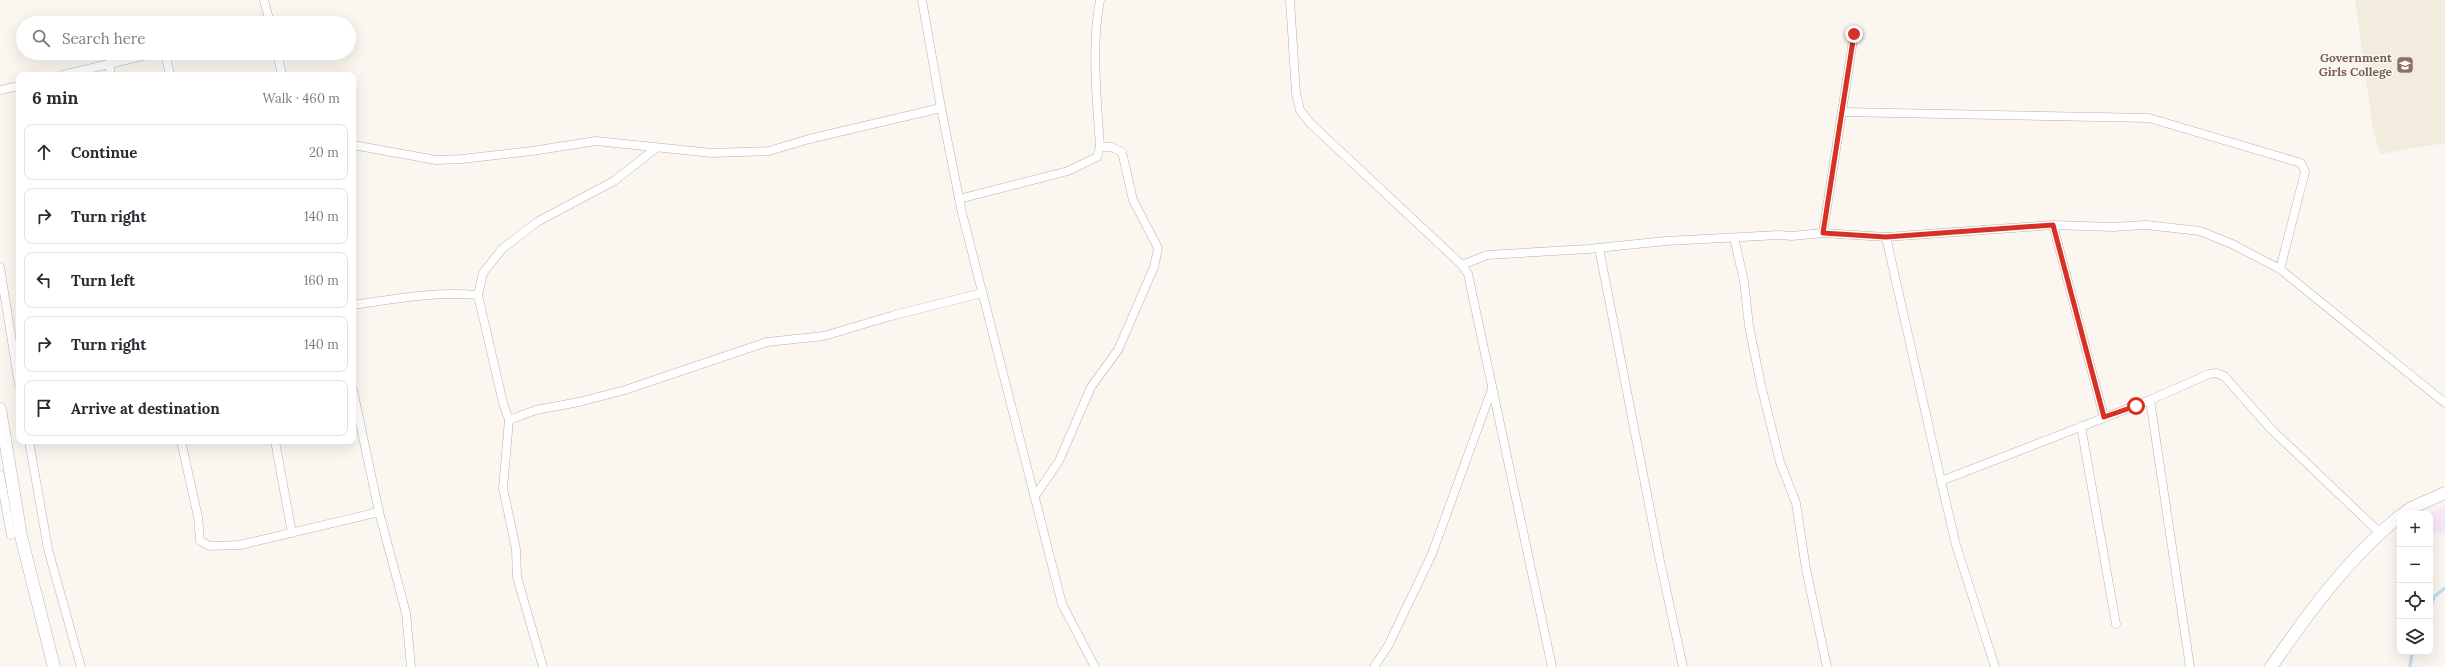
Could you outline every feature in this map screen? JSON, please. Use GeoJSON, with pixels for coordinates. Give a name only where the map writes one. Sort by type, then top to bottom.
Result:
{"type":"FeatureCollection","features":[{"type":"Feature","properties":{"kind":"street"},"geometry":{"type":"LineString","coordinates":[[264,0],[268,16]]}},
{"type":"Feature","properties":{"kind":"street"},"geometry":{"type":"LineString","coordinates":[[922,0],[940,108],[959,199],[1062,604],[1095,667]]}},
{"type":"Feature","properties":{"kind":"street"},"geometry":{"type":"LineString","coordinates":[[959,199],[1078,168],[1097,157],[1100,147],[1096,71],[1097,13],[1100,0]]}},
{"type":"Feature","properties":{"kind":"street"},"geometry":{"type":"LineString","coordinates":[[1290,0],[1296,93],[1300,110],[1310,123],[1462,265],[1468,274],[1552,667]]}},
{"type":"Feature","properties":{"kind":"street"},"geometry":{"type":"LineString","coordinates":[[1823,233],[1854,34]]}},
{"type":"Feature","properties":{"kind":"street"},"geometry":{"type":"LineString","coordinates":[[76,72],[126,60]]}},
{"type":"Feature","properties":{"kind":"street"},"geometry":{"type":"LineString","coordinates":[[167,60],[169,72]]}},
{"type":"Feature","properties":{"kind":"street"},"geometry":{"type":"LineString","coordinates":[[279,60],[281,72]]}},
{"type":"Feature","properties":{"kind":"street"},"geometry":{"type":"LineString","coordinates":[[109,64],[110,72]]}},
{"type":"Feature","properties":{"kind":"street"},"geometry":{"type":"LineString","coordinates":[[0,90],[16,87]]}},
{"type":"Feature","properties":{"kind":"street"},"geometry":{"type":"LineString","coordinates":[[356,146],[436,160],[462,159],[532,151],[596,141],[712,153],[769,151],[809,139],[940,108]]}},
{"type":"Feature","properties":{"kind":"street"},"geometry":{"type":"LineString","coordinates":[[1842,112],[2149,118],[2301,163],[2305,172],[2280,269]]}},
{"type":"Feature","properties":{"kind":"street"},"geometry":{"type":"LineString","coordinates":[[1035,496],[1059,461],[1091,387],[1118,350],[1154,267],[1158,248],[1133,200],[1122,152],[1111,148],[1100,147]]}},
{"type":"Feature","properties":{"kind":"street"},"geometry":{"type":"LineString","coordinates":[[542,667],[517,577],[516,549],[503,488],[509,420],[503,403],[478,295],[483,273],[502,249],[538,222],[614,181],[656,148]]}},
{"type":"Feature","properties":{"kind":"street"},"geometry":{"type":"LineString","coordinates":[[1462,265],[1487,255],[1599,248],[1666,241],[1823,233],[1886,237],[2053,225],[2113,227],[2146,225],[2200,231],[2232,244],[2280,269],[2445,403]]}},
{"type":"Feature","properties":{"kind":"street"},"geometry":{"type":"LineString","coordinates":[[2053,225],[2104,417]]}},
{"type":"Feature","properties":{"kind":"street"},"geometry":{"type":"LineString","coordinates":[[1886,237],[1956,545],[1995,667]]}},
{"type":"Feature","properties":{"kind":"street"},"geometry":{"type":"LineString","coordinates":[[1734,238],[1744,281],[1749,326],[1760,385],[1780,462],[1796,503],[1806,569],[1827,667]]}},
{"type":"Feature","properties":{"kind":"street"},"geometry":{"type":"LineString","coordinates":[[1599,248],[1660,561],[1683,667]]}},
{"type":"Feature","properties":{"kind":"street"},"geometry":{"type":"LineString","coordinates":[[0,267],[16,366]]}},
{"type":"Feature","properties":{"kind":"street"},"geometry":{"type":"LineString","coordinates":[[356,305],[412,296],[456,293],[478,295]]}},
{"type":"Feature","properties":{"kind":"street"},"geometry":{"type":"LineString","coordinates":[[509,420],[536,410],[579,402],[625,390],[767,342],[824,336],[891,316],[982,294]]}},
{"type":"Feature","properties":{"kind":"street"},"geometry":{"type":"LineString","coordinates":[[1941,481],[2150,400],[2209,374],[2216,373],[2224,376],[2282,440],[2380,533]]}},
{"type":"Feature","properties":{"kind":"street"},"geometry":{"type":"LineString","coordinates":[[1374,667],[1388,646],[1432,554],[1492,390]]}},
{"type":"Feature","properties":{"kind":"street"},"geometry":{"type":"LineString","coordinates":[[2150,400],[2190,667]]}},
{"type":"Feature","properties":{"kind":"street"},"geometry":{"type":"LineString","coordinates":[[356,404],[379,512],[406,613],[411,667]]}},
{"type":"Feature","properties":{"kind":"street"},"geometry":{"type":"LineString","coordinates":[[0,409],[21,536],[54,667]]}},
{"type":"Feature","properties":{"kind":"street"},"geometry":{"type":"LineString","coordinates":[[2081,426],[2116,624]]}},
{"type":"Feature","properties":{"kind":"street"},"geometry":{"type":"LineString","coordinates":[[30,444],[48,549],[81,667]]}},
{"type":"Feature","properties":{"kind":"street"},"geometry":{"type":"LineString","coordinates":[[182,444],[198,517],[200,541],[210,546],[240,545],[379,512]]}},
{"type":"Feature","properties":{"kind":"street"},"geometry":{"type":"LineString","coordinates":[[276,444],[292,533]]}},
{"type":"Feature","properties":{"kind":"street"},"geometry":{"type":"LineString","coordinates":[[0,475],[11,535]]}},
{"type":"Feature","properties":{"kind":"street"},"geometry":{"type":"LineString","coordinates":[[2407,511],[2445,493]]}},
{"type":"Feature","properties":{"kind":"street"},"geometry":{"type":"LineString","coordinates":[[2271,667],[2305,618],[2357,556],[2397,519]]}},
{"type":"Feature","properties":{"kind":"shaded area","name":"Government Girls College"},"geometry":{"type":"Polygon","coordinates":[[[2355,0],[2445,0],[2445,143],[2380,154],[2373,130],[2355,0]]]}},
{"type":"Feature","properties":{"kind":"shaded area"},"geometry":{"type":"Polygon","coordinates":[[[2445,505],[2445,533],[2433,532],[2433,512],[2445,505]]]}},
{"type":"Feature","properties":{"kind":"waterway"},"geometry":{"type":"LineString","coordinates":[[2433,601],[2435,596],[2445,588]]}},
{"type":"Feature","properties":{"kind":"waterway"},"geometry":{"type":"LineString","coordinates":[[2410,667],[2412,655]]}},
{"type":"Feature","properties":{"kind":"place","name":"Government Girls College"},"geometry":{"type":"Point","coordinates":[2405,65]}},
{"type":"Feature","properties":{"kind":"route"},"geometry":{"type":"LineString","coordinates":[[1854,34],[1823,233],[1886,237],[2006,227],[2053,225],[2104,417],[2136,406]]}}]}
